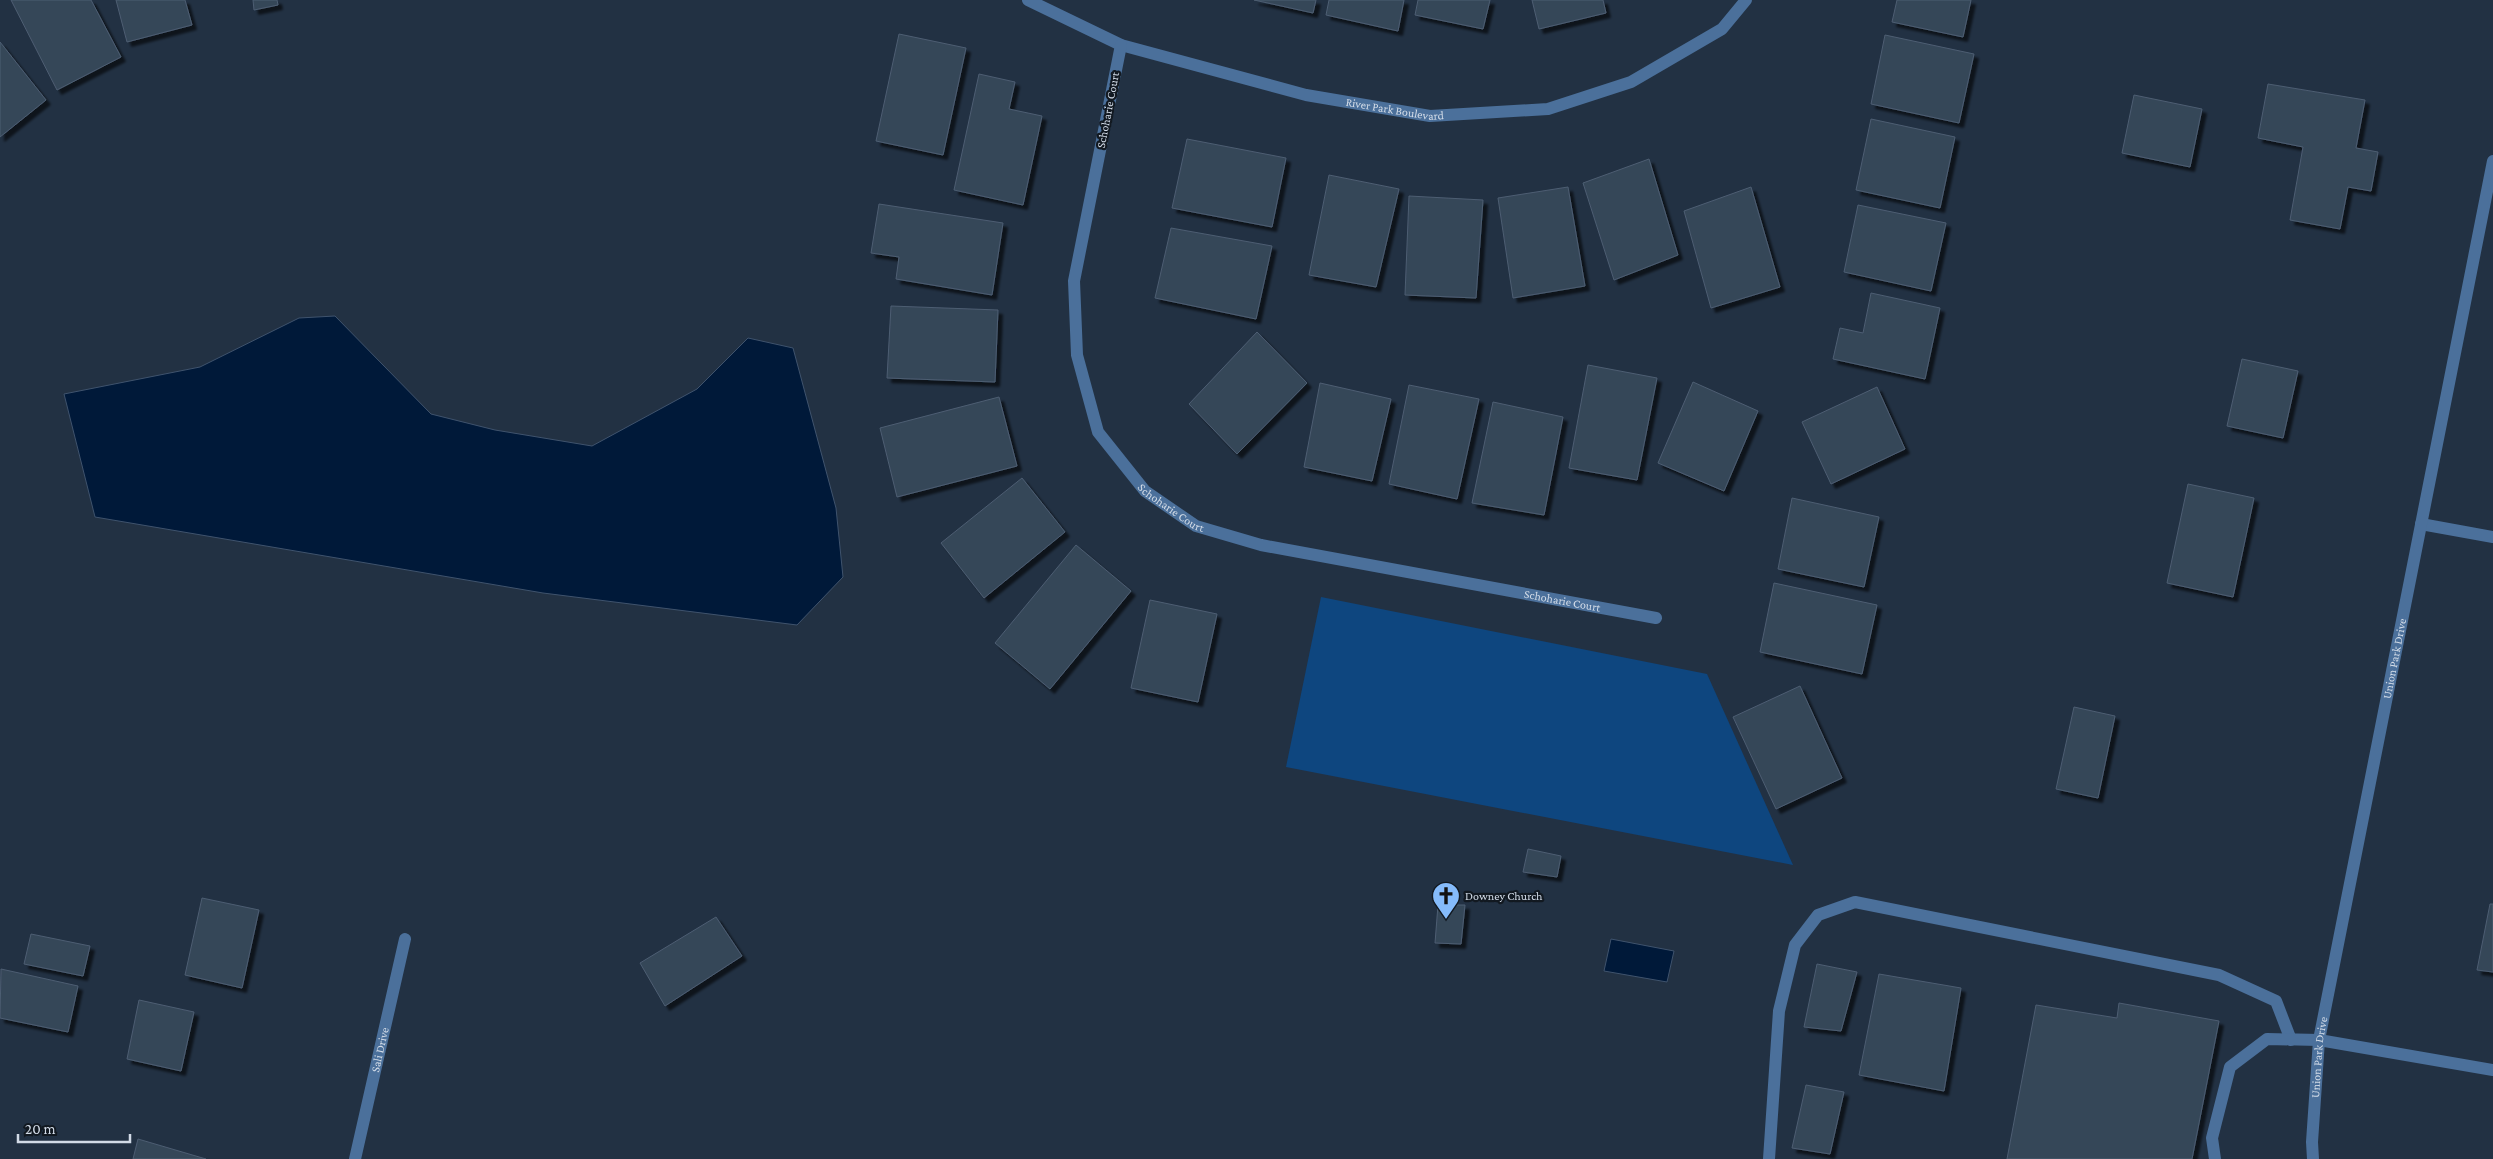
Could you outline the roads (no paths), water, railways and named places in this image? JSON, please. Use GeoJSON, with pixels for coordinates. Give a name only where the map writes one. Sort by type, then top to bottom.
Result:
{"type":"FeatureCollection","features":[{"type":"Feature","properties":{"kind":"street","name":"River Park Boulevard"},"geometry":{"type":"LineString","coordinates":[[1028,0],[1121,45],[1306,95],[1430,116],[1548,109],[1631,82],[1722,30],[1746,0]]}},
{"type":"Feature","properties":{"kind":"street","name":"Schoharie Court"},"geometry":{"type":"LineString","coordinates":[[1121,45],[1074,280],[1077,355],[1098,432],[1145,492],[1196,526],[1261,545],[1656,618]]}},
{"type":"Feature","properties":{"kind":"street","name":"Union Park Drive"},"geometry":{"type":"LineString","coordinates":[[2313,1159],[2312,1142],[2319,1040],[2493,161]]}},
{"type":"Feature","properties":{"kind":"street"},"geometry":{"type":"LineString","coordinates":[[2421,524],[2493,537]]}},
{"type":"Feature","properties":{"kind":"street"},"geometry":{"type":"LineString","coordinates":[[1769,1159],[1779,1011],[1795,945],[1818,915],[1855,902],[2219,974],[2276,1001],[2292,1040]]}},
{"type":"Feature","properties":{"kind":"street","name":"Sali Drive"},"geometry":{"type":"LineString","coordinates":[[355,1159],[405,939]]}},
{"type":"Feature","properties":{"kind":"street"},"geometry":{"type":"LineString","coordinates":[[2215,1159],[2212,1138],[2230,1067],[2267,1039],[2319,1040],[2493,1070]]}},
{"type":"Feature","properties":{"kind":"place","name":"Downey Church"},"geometry":{"type":"Point","coordinates":[1446,920]}}]}
